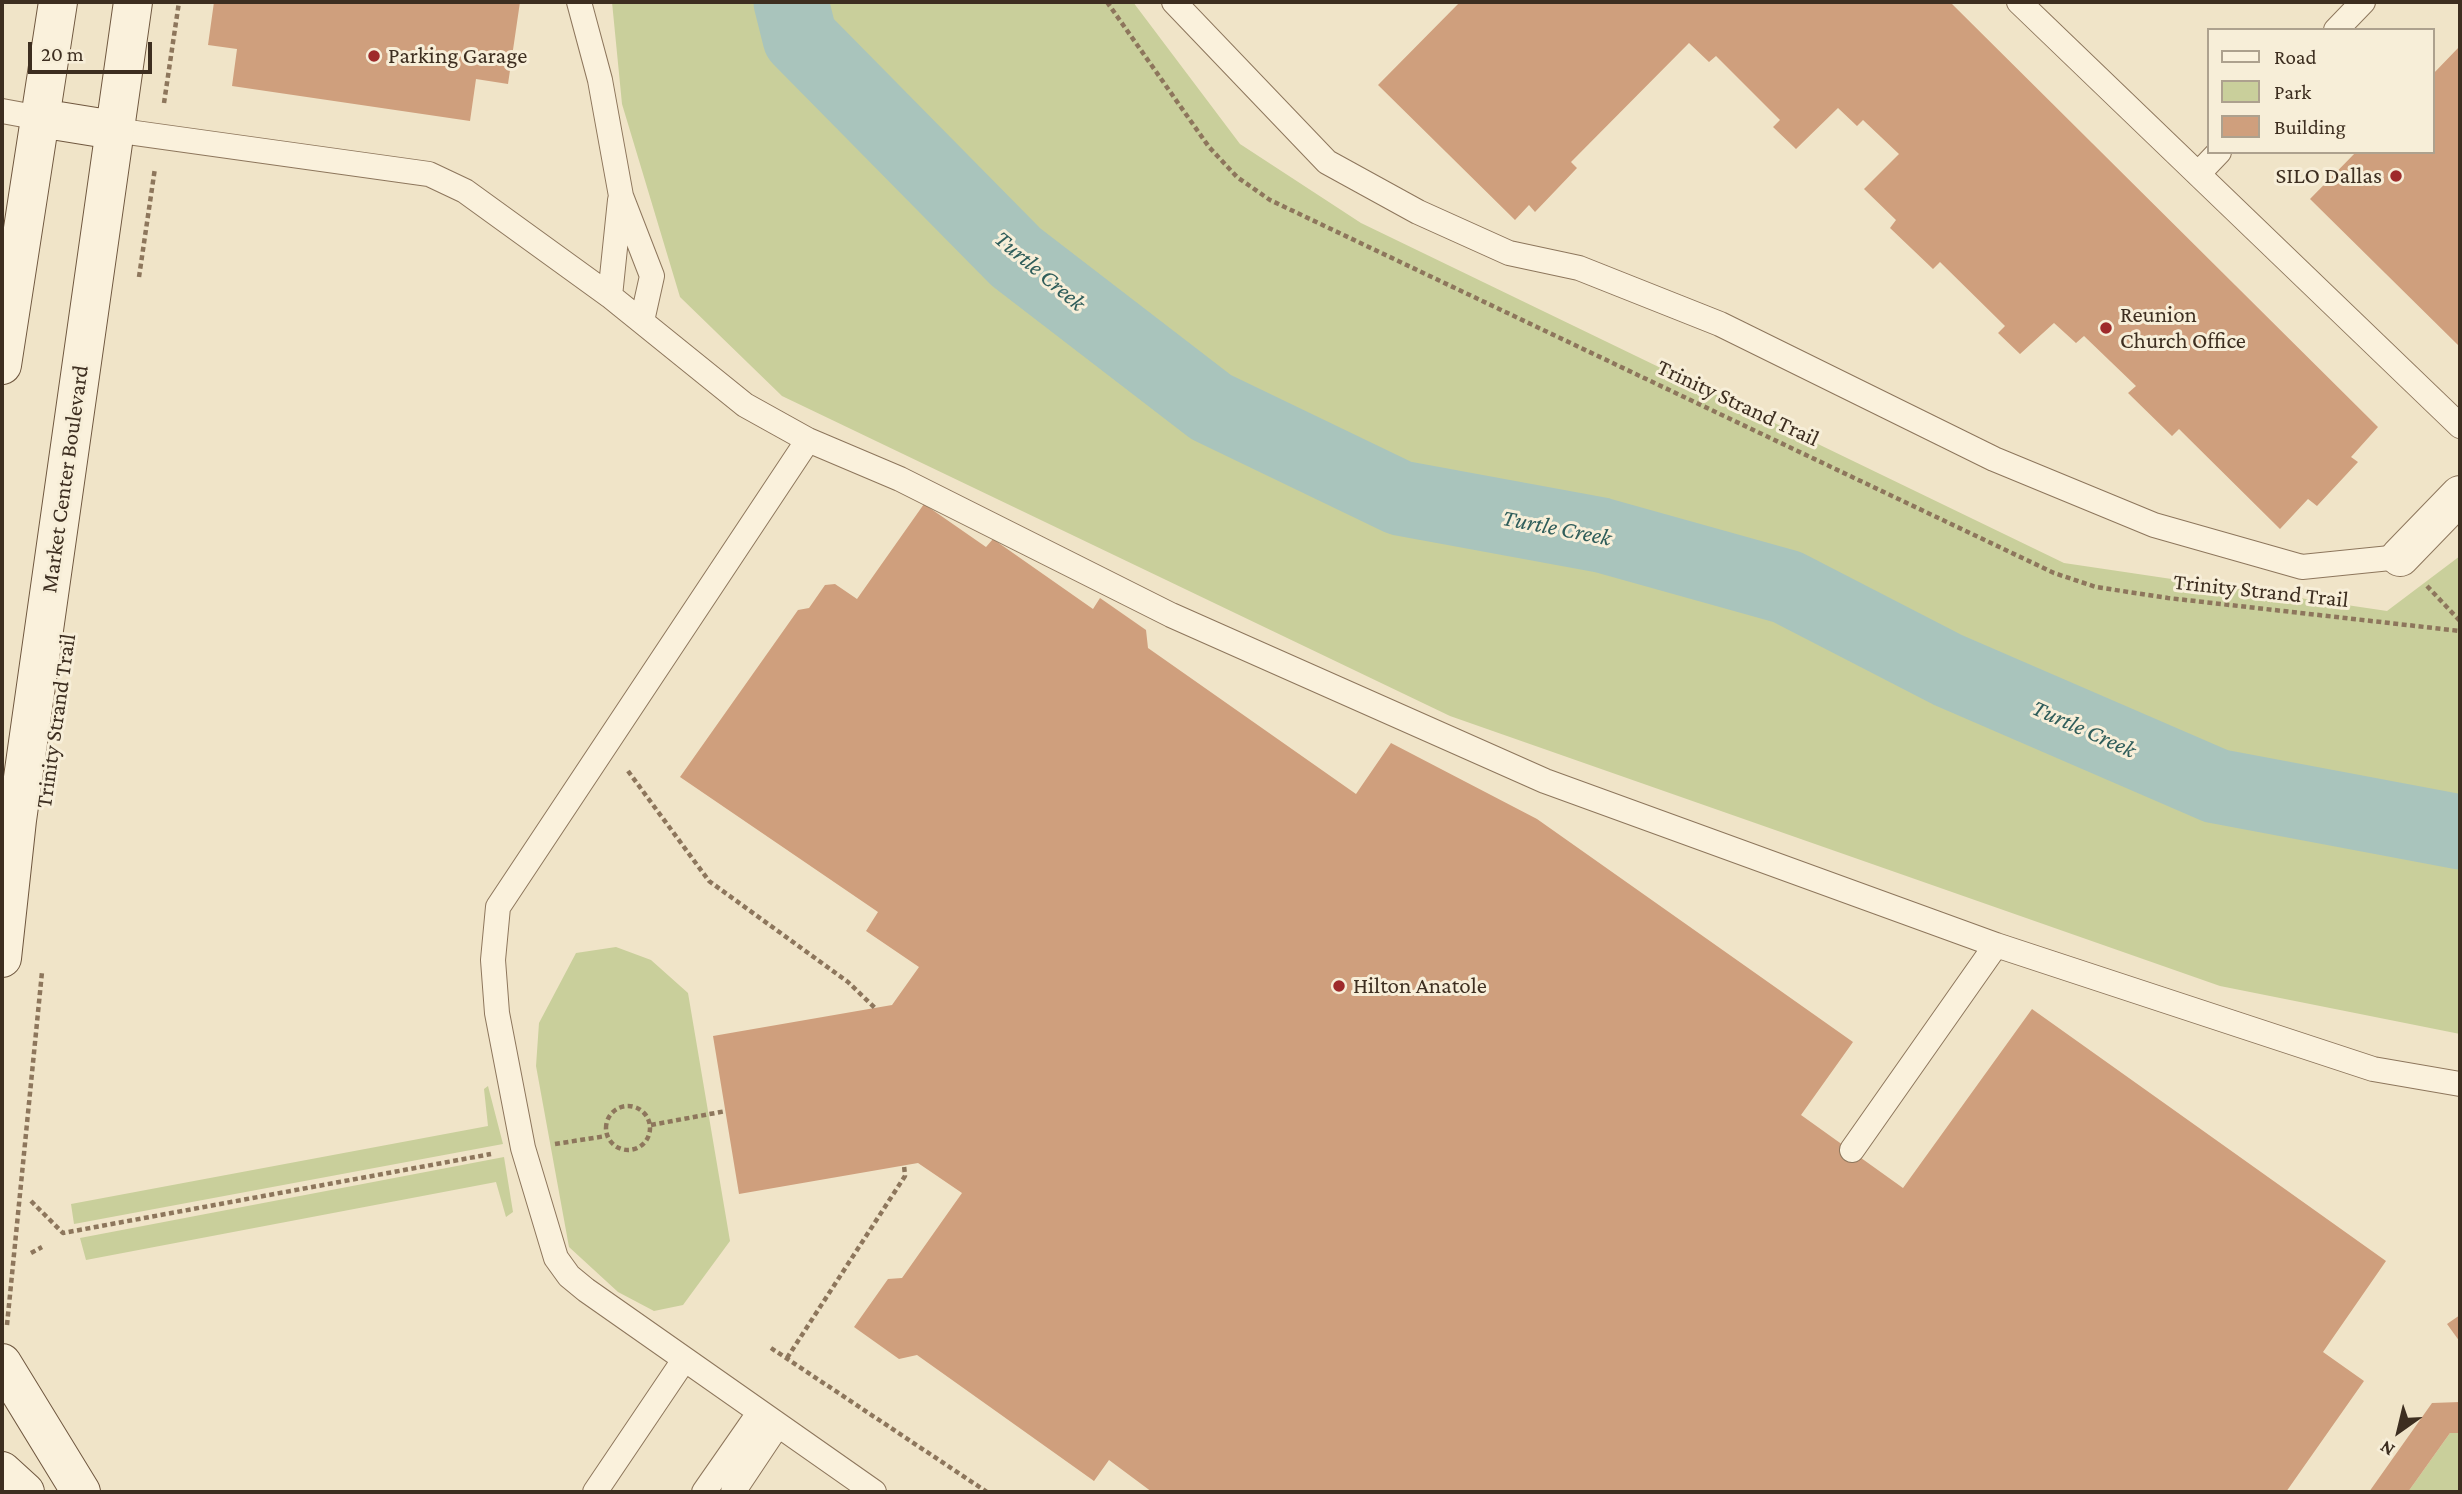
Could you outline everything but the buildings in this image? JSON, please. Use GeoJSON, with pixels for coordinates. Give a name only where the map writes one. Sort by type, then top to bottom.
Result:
{"type":"FeatureCollection","features":[{"type":"Feature","properties":{"kind":"street"},"geometry":{"type":"LineString","coordinates":[[2,365],[58,2]]}},
{"type":"Feature","properties":{"kind":"street","name":"Market Center Boulevard"},"geometry":{"type":"LineString","coordinates":[[2,958],[17,820],[133,2]]}},
{"type":"Feature","properties":{"kind":"street"},"geometry":{"type":"LineString","coordinates":[[40,118],[114,130]]}},
{"type":"Feature","properties":{"kind":"street"},"geometry":{"type":"LineString","coordinates":[[2400,557],[2460,495]]}},
{"type":"Feature","properties":{"kind":"street"},"geometry":{"type":"LineString","coordinates":[[2,1363],[81,1492]]}},
{"type":"Feature","properties":{"kind":"street"},"geometry":{"type":"LineString","coordinates":[[2,1471],[25,1492]]}},
{"type":"Feature","properties":{"kind":"lane"},"geometry":{"type":"LineString","coordinates":[[579,2],[600,80],[621,196],[652,276],[642,321]]}},
{"type":"Feature","properties":{"kind":"lane"},"geometry":{"type":"LineString","coordinates":[[1174,2],[1327,162],[1418,212],[1497,248],[1579,268],[1720,324],[1994,459],[2154,525],[2302,567],[2400,557]]}},
{"type":"Feature","properties":{"kind":"lane"},"geometry":{"type":"LineString","coordinates":[[2019,2],[2460,426]]}},
{"type":"Feature","properties":{"kind":"lane"},"geometry":{"type":"LineString","coordinates":[[2338,28],[2363,2]]}},
{"type":"Feature","properties":{"kind":"lane"},"geometry":{"type":"LineString","coordinates":[[2,111],[40,118]]}},
{"type":"Feature","properties":{"kind":"lane"},"geometry":{"type":"LineString","coordinates":[[114,130],[429,174],[465,191],[610,296],[745,405],[808,440],[900,478],[1171,615],[1545,781],[1996,945],[2373,1069],[2460,1084]]}},
{"type":"Feature","properties":{"kind":"lane"},"geometry":{"type":"LineString","coordinates":[[2198,174],[2217,154]]}},
{"type":"Feature","properties":{"kind":"lane"},"geometry":{"type":"LineString","coordinates":[[610,296],[621,196]]}},
{"type":"Feature","properties":{"kind":"lane"},"geometry":{"type":"LineString","coordinates":[[808,440],[498,907],[493,960],[497,1013],[523,1148],[548,1240],[556,1258],[569,1276],[768,1420],[874,1492]]}},
{"type":"Feature","properties":{"kind":"lane"},"geometry":{"type":"LineString","coordinates":[[1852,1150],[1996,945]]}},
{"type":"Feature","properties":{"kind":"lane"},"geometry":{"type":"LineString","coordinates":[[595,1492],[684,1360]]}},
{"type":"Feature","properties":{"kind":"lane"},"geometry":{"type":"LineString","coordinates":[[704,1492],[768,1420]]}},
{"type":"Feature","properties":{"kind":"lane"},"geometry":{"type":"LineString","coordinates":[[733,1492],[768,1420]]}},
{"type":"Feature","properties":{"kind":"path"},"geometry":{"type":"LineString","coordinates":[[137,285],[179,2]]}},
{"type":"Feature","properties":{"kind":"path","name":"Trinity Strand Trail"},"geometry":{"type":"LineString","coordinates":[[1107,2],[1209,147],[1237,177],[1270,200],[2054,573],[2096,587],[2168,598],[2460,631]]}},
{"type":"Feature","properties":{"kind":"path"},"geometry":{"type":"LineString","coordinates":[[2400,557],[2460,621]]}},
{"type":"Feature","properties":{"kind":"path"},"geometry":{"type":"LineString","coordinates":[[626,768],[709,881],[848,982],[875,1008]]}},
{"type":"Feature","properties":{"kind":"path"},"geometry":{"type":"LineString","coordinates":[[7,1324],[43,967]]}},
{"type":"Feature","properties":{"kind":"path"},"geometry":{"type":"LineString","coordinates":[[625,1105],[641,1110],[651,1125],[647,1142],[631,1151],[613,1144],[606,1136],[611,1114],[625,1105]]}},
{"type":"Feature","properties":{"kind":"path"},"geometry":{"type":"LineString","coordinates":[[651,1125],[726,1111]]}},
{"type":"Feature","properties":{"kind":"path"},"geometry":{"type":"LineString","coordinates":[[31,1201],[63,1233],[523,1148],[606,1136]]}},
{"type":"Feature","properties":{"kind":"path"},"geometry":{"type":"LineString","coordinates":[[787,1358],[905,1176],[904,1165]]}},
{"type":"Feature","properties":{"kind":"path"},"geometry":{"type":"LineString","coordinates":[[31,1253],[42,1247]]}},
{"type":"Feature","properties":{"kind":"path"},"geometry":{"type":"LineString","coordinates":[[771,1348],[986,1492]]}},
{"type":"Feature","properties":{"kind":"green space"},"geometry":{"type":"Polygon","coordinates":[[[612,2],[1133,2],[1240,144],[1361,223],[2064,563],[2387,611],[2460,556],[2460,1034],[2220,986],[1450,716],[782,396],[680,297],[622,104],[612,2]]]}},
{"type":"Feature","properties":{"kind":"green space"},"geometry":{"type":"Polygon","coordinates":[[[616,947],[651,960],[688,993],[730,1241],[683,1305],[654,1311],[618,1292],[569,1247],[536,1066],[539,1023],[576,953],[616,947]]]}},
{"type":"Feature","properties":{"kind":"green space"},"geometry":{"type":"Polygon","coordinates":[[[488,1086],[503,1144],[74,1224],[71,1204],[488,1126],[484,1089],[488,1086]]]}},
{"type":"Feature","properties":{"kind":"green space"},"geometry":{"type":"Polygon","coordinates":[[[504,1157],[513,1212],[506,1217],[496,1182],[86,1260],[80,1238],[504,1157]]]}},
{"type":"Feature","properties":{"kind":"green space"},"geometry":{"type":"Polygon","coordinates":[[[2450,1433],[2460,1433],[2460,1492],[2408,1492],[2450,1433]]]}},
{"type":"Feature","properties":{"kind":"waterway","name":"Turtle Creek"},"geometry":{"type":"LineString","coordinates":[[791,2],[800,38],[1016,257],[1211,407],[1400,498],[1601,535],[1787,587],[1948,670],[2216,786],[2460,832]]}},
{"type":"Feature","properties":{"kind":"place","name":"Parking Garage"},"geometry":{"type":"Point","coordinates":[374,56]}},
{"type":"Feature","properties":{"kind":"place","name":"SILO Dallas"},"geometry":{"type":"Point","coordinates":[2396,176]}},
{"type":"Feature","properties":{"kind":"place","name":"Reunion Church Office"},"geometry":{"type":"Point","coordinates":[2106,328]}},
{"type":"Feature","properties":{"kind":"place","name":"Hilton Anatole"},"geometry":{"type":"Point","coordinates":[1339,986]}}]}
